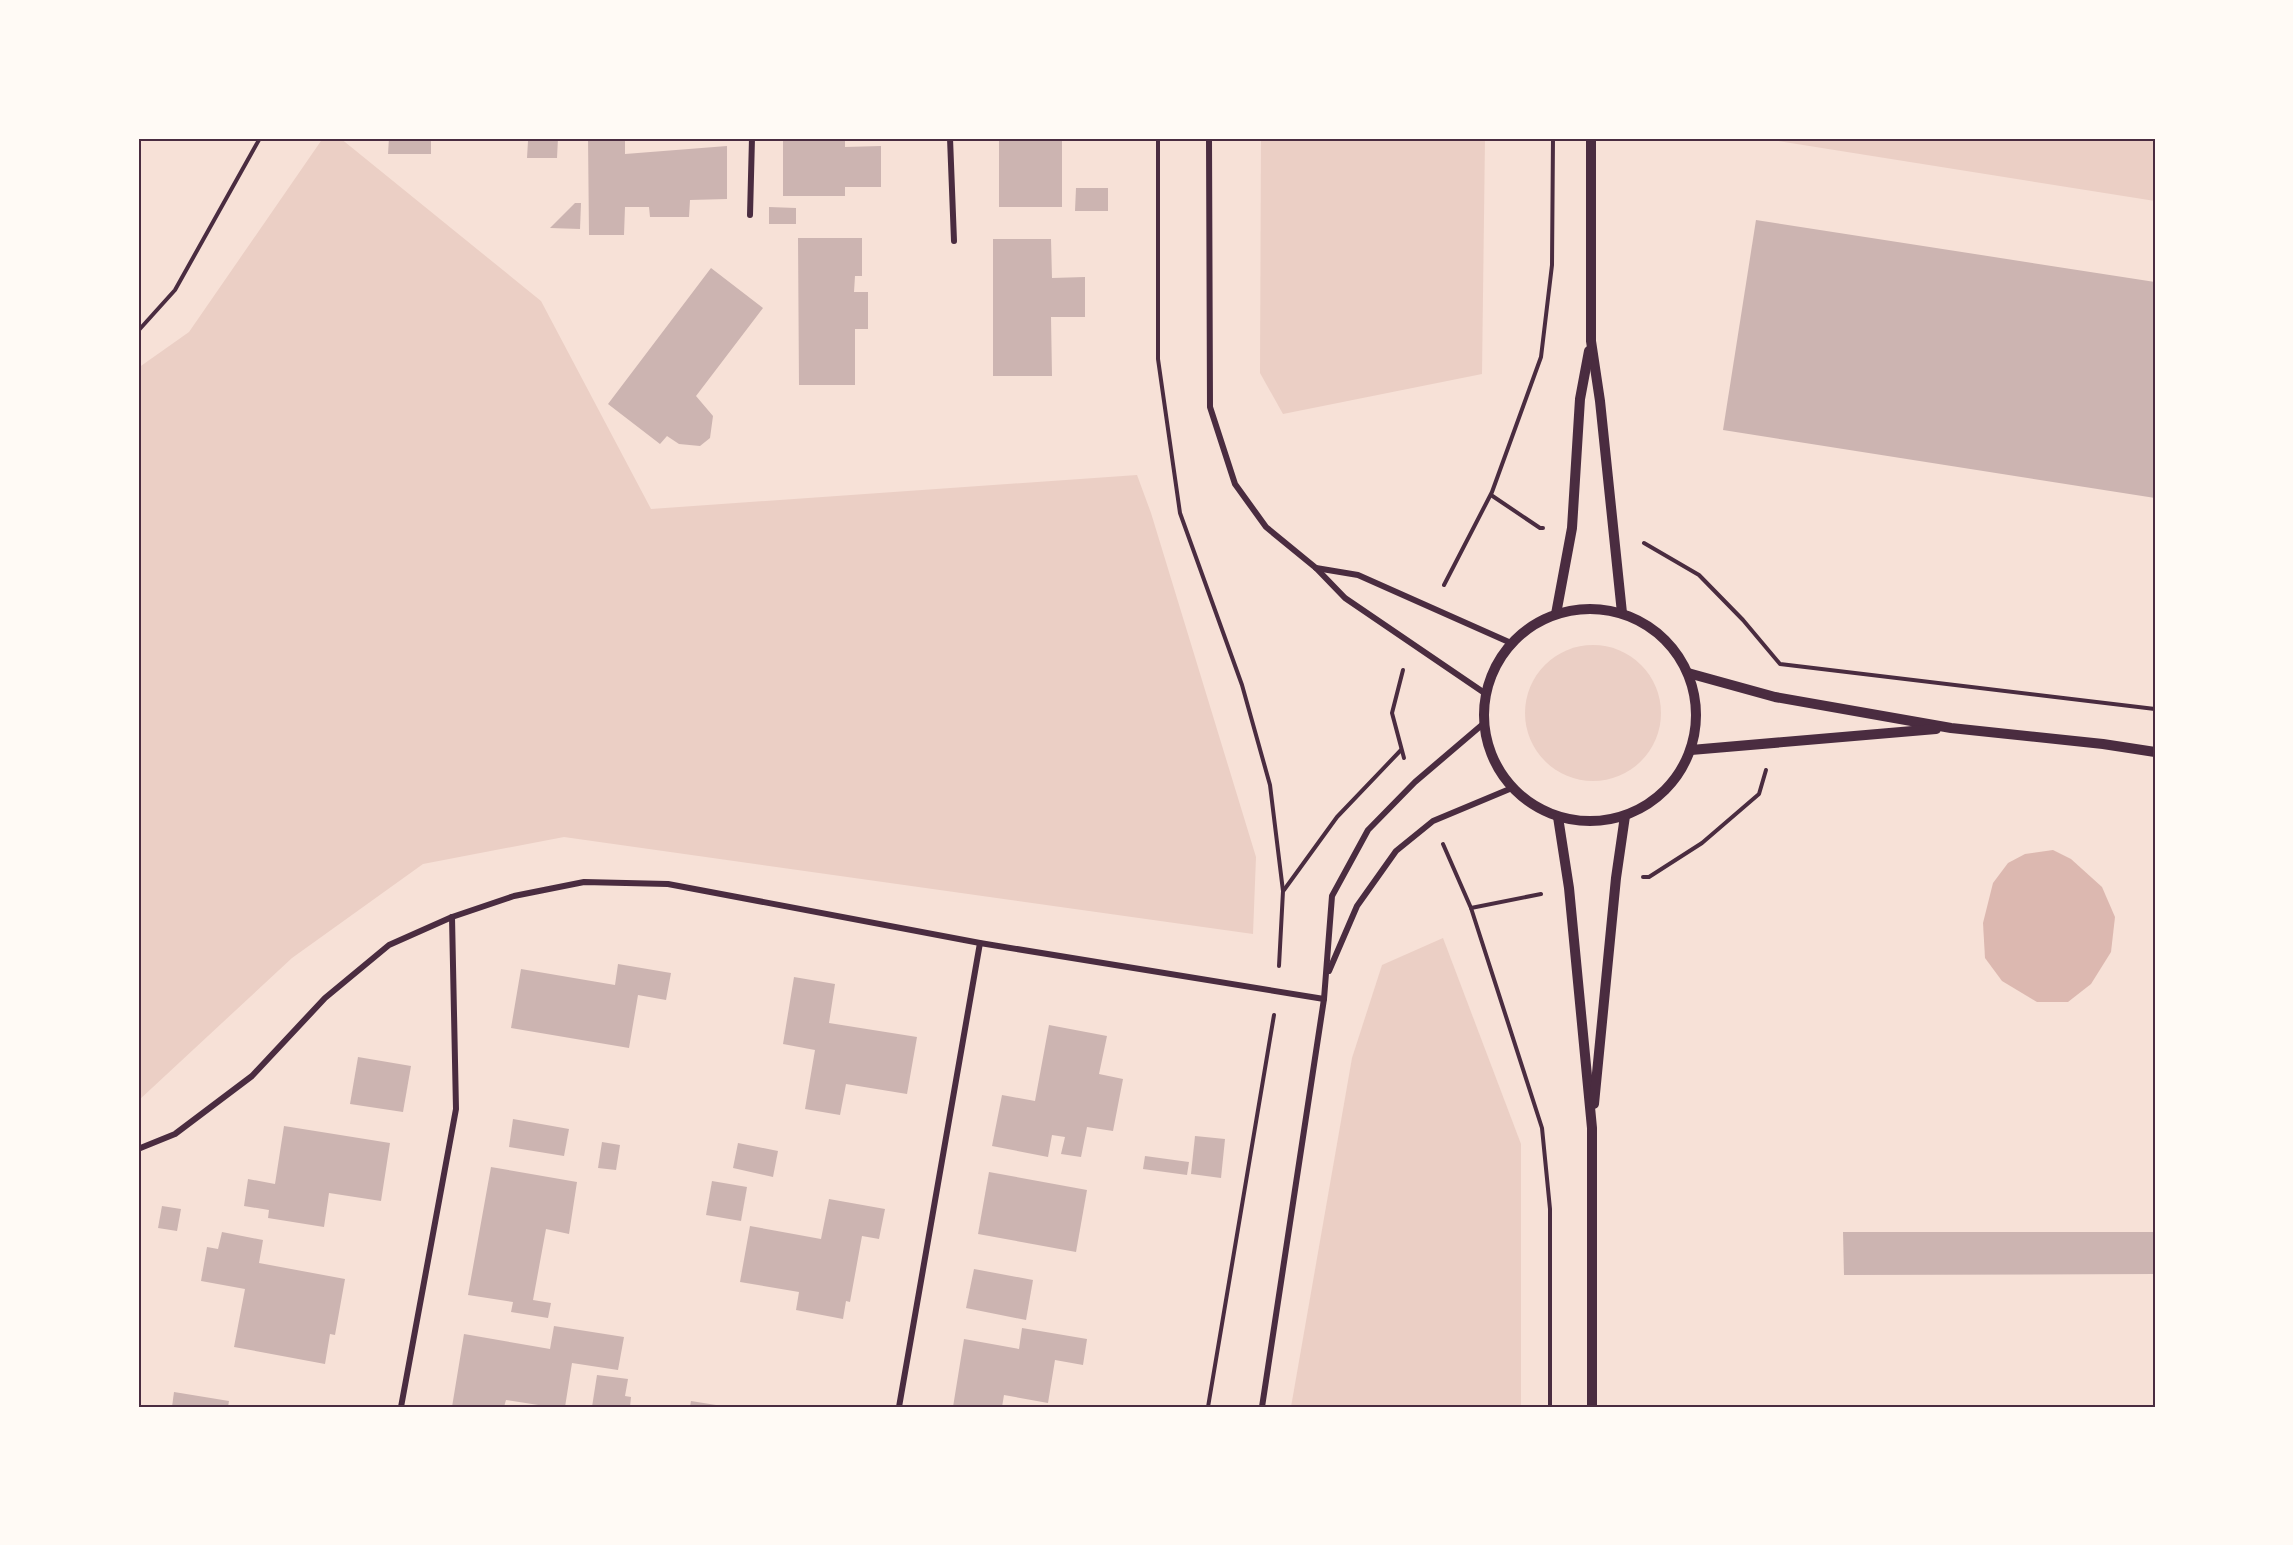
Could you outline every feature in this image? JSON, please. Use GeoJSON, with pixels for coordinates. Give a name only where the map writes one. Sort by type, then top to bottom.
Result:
{"type":"FeatureCollection","features":[{"type":"Feature","properties":{"kind":"street"},"geometry":{"type":"LineString","coordinates":[[750,215],[752,138]]}},
{"type":"Feature","properties":{"kind":"street"},"geometry":{"type":"LineString","coordinates":[[950,138],[954,241]]}},
{"type":"Feature","properties":{"kind":"street"},"geometry":{"type":"LineString","coordinates":[[1209,138],[1210,407],[1235,484],[1266,527],[1316,568],[1345,598],[1486,694]]}},
{"type":"Feature","properties":{"kind":"street"},"geometry":{"type":"LineString","coordinates":[[1591,138],[1591,341],[1600,401],[1622,613]]}},
{"type":"Feature","properties":{"kind":"street"},"geometry":{"type":"LineString","coordinates":[[1556,614],[1572,528],[1580,399],[1591,341]]}},
{"type":"Feature","properties":{"kind":"street"},"geometry":{"type":"LineString","coordinates":[[1316,568],[1358,575],[1511,643]]}},
{"type":"Feature","properties":{"kind":"street"},"geometry":{"type":"LineString","coordinates":[[1589,609],[1622,613],[1662,636],[1677,653],[1688,673],[1695,699],[1696,724],[1691,750],[1676,779],[1653,801],[1625,816],[1591,822],[1557,817],[1533,806],[1512,788],[1493,759],[1483,724],[1486,694],[1494,667],[1511,643],[1531,626],[1556,614],[1589,609]]}},
{"type":"Feature","properties":{"kind":"street"},"geometry":{"type":"LineString","coordinates":[[1688,673],[1774,697],[1951,728],[2103,744],[2155,752]]}},
{"type":"Feature","properties":{"kind":"street"},"geometry":{"type":"LineString","coordinates":[[1262,1407],[1324,999],[1332,896],[1368,830],[1415,783],[1483,724]]}},
{"type":"Feature","properties":{"kind":"street"},"geometry":{"type":"LineString","coordinates":[[1691,750],[1951,728]]}},
{"type":"Feature","properties":{"kind":"street"},"geometry":{"type":"LineString","coordinates":[[1326,978],[1357,906],[1396,851],[1433,821],[1512,788]]}},
{"type":"Feature","properties":{"kind":"street"},"geometry":{"type":"LineString","coordinates":[[1592,1128],[1616,878],[1625,816]]}},
{"type":"Feature","properties":{"kind":"street"},"geometry":{"type":"LineString","coordinates":[[1557,817],[1569,888],[1592,1128],[1592,1407]]}},
{"type":"Feature","properties":{"kind":"street"},"geometry":{"type":"LineString","coordinates":[[138,1149],[175,1134],[252,1076],[325,998],[389,945],[452,917],[514,896],[584,882],[668,884],[980,943],[1324,999]]}},
{"type":"Feature","properties":{"kind":"street"},"geometry":{"type":"LineString","coordinates":[[401,1407],[456,1109],[452,917]]}},
{"type":"Feature","properties":{"kind":"street"},"geometry":{"type":"LineString","coordinates":[[899,1407],[980,943]]}},
{"type":"Feature","properties":{"kind":"path"},"geometry":{"type":"LineString","coordinates":[[138,331],[176,290],[260,138]]}},
{"type":"Feature","properties":{"kind":"path"},"geometry":{"type":"LineString","coordinates":[[1158,138],[1158,359],[1180,513],[1242,685],[1270,785],[1283,891],[1278,992],[1208,1407]]}},
{"type":"Feature","properties":{"kind":"path"},"geometry":{"type":"LineString","coordinates":[[1432,608],[1491,495],[1541,357],[1552,265],[1552,138]]}},
{"type":"Feature","properties":{"kind":"path"},"geometry":{"type":"LineString","coordinates":[[1491,495],[1540,528],[1572,528]]}},
{"type":"Feature","properties":{"kind":"path"},"geometry":{"type":"LineString","coordinates":[[1614,535],[1636,538],[1698,576],[1743,620],[1780,664],[2155,709]]}},
{"type":"Feature","properties":{"kind":"path"},"geometry":{"type":"LineString","coordinates":[[1414,645],[1401,674],[1392,713],[1401,750],[1415,783]]}},
{"type":"Feature","properties":{"kind":"path"},"geometry":{"type":"LineString","coordinates":[[1774,697],[1780,664]]}},
{"type":"Feature","properties":{"kind":"path"},"geometry":{"type":"LineString","coordinates":[[1616,878],[1649,877],[1702,843],[1759,794],[1770,744]]}},
{"type":"Feature","properties":{"kind":"path"},"geometry":{"type":"LineString","coordinates":[[1283,891],[1336,817],[1401,750]]}},
{"type":"Feature","properties":{"kind":"path"},"geometry":{"type":"LineString","coordinates":[[1433,821],[1471,908],[1542,1128],[1550,1209],[1550,1407]]}},
{"type":"Feature","properties":{"kind":"path"},"geometry":{"type":"LineString","coordinates":[[1471,908],[1569,888]]}},
{"type":"Feature","properties":{"kind":"shaded area"},"geometry":{"type":"Polygon","coordinates":[[[323,138],[340,138],[541,301],[651,509],[1137,475],[1151,513],[1256,857],[1253,934],[564,837],[423,864],[292,958],[138,1101],[138,368],[189,332],[323,138]]]}},
{"type":"Feature","properties":{"kind":"shaded area"},"geometry":{"type":"Polygon","coordinates":[[[1261,138],[1485,138],[1482,374],[1283,414],[1260,373],[1261,138]]]}},
{"type":"Feature","properties":{"kind":"shaded area"},"geometry":{"type":"Polygon","coordinates":[[[1759,138],[2155,138],[2155,201],[1759,138]]]}},
{"type":"Feature","properties":{"kind":"shaded area"},"geometry":{"type":"Polygon","coordinates":[[[1593,645],[1619,650],[1631,656],[1641,665],[1650,675],[1656,687],[1661,713],[1656,739],[1650,751],[1641,761],[1631,770],[1619,776],[1593,781],[1567,776],[1555,770],[1545,761],[1536,751],[1530,739],[1525,713],[1530,687],[1536,675],[1545,665],[1555,656],[1567,650],[1593,645]]]}},
{"type":"Feature","properties":{"kind":"shaded area"},"geometry":{"type":"Polygon","coordinates":[[[2053,850],[2071,859],[2102,887],[2115,917],[2111,952],[2091,984],[2068,1002],[2037,1002],[2002,981],[1985,958],[1983,923],[1993,883],[2008,863],[2025,854],[2053,850]]]}},
{"type":"Feature","properties":{"kind":"shaded area"},"geometry":{"type":"Polygon","coordinates":[[[1443,938],[1521,1144],[1521,1407],[1291,1407],[1352,1058],[1382,965],[1443,938]]]}},
{"type":"Feature","properties":{"kind":"building"},"geometry":{"type":"Polygon","coordinates":[[[389,138],[431,138],[431,154],[388,154],[389,138]]]}},
{"type":"Feature","properties":{"kind":"building"},"geometry":{"type":"Polygon","coordinates":[[[485,138],[558,138],[557,158],[527,158],[528,141],[485,140],[485,138]]]}},
{"type":"Feature","properties":{"kind":"building"},"geometry":{"type":"Polygon","coordinates":[[[588,138],[625,138],[625,154],[727,146],[727,199],[690,200],[689,217],[650,217],[649,207],[625,207],[624,235],[589,235],[588,138]]]}},
{"type":"Feature","properties":{"kind":"building"},"geometry":{"type":"Polygon","coordinates":[[[783,138],[845,138],[845,147],[881,146],[881,187],[845,187],[845,196],[783,196],[783,138]]]}},
{"type":"Feature","properties":{"kind":"building"},"geometry":{"type":"Polygon","coordinates":[[[999,138],[1062,138],[1062,207],[999,207],[999,138]]]}},
{"type":"Feature","properties":{"kind":"building"},"geometry":{"type":"Polygon","coordinates":[[[1076,188],[1108,188],[1108,211],[1075,211],[1076,188]]]}},
{"type":"Feature","properties":{"kind":"building"},"geometry":{"type":"Polygon","coordinates":[[[575,203],[581,203],[580,229],[550,228],[575,203]]]}},
{"type":"Feature","properties":{"kind":"building"},"geometry":{"type":"Polygon","coordinates":[[[769,207],[796,208],[796,224],[769,224],[769,207]]]}},
{"type":"Feature","properties":{"kind":"building"},"geometry":{"type":"Polygon","coordinates":[[[1756,220],[2155,282],[2155,498],[1723,430],[1756,220]]]}},
{"type":"Feature","properties":{"kind":"building"},"geometry":{"type":"Polygon","coordinates":[[[798,238],[862,238],[862,276],[855,276],[854,292],[868,292],[868,329],[855,329],[855,385],[799,385],[798,238]]]}},
{"type":"Feature","properties":{"kind":"building"},"geometry":{"type":"Polygon","coordinates":[[[993,239],[1051,239],[1052,278],[1085,277],[1085,317],[1051,317],[1052,376],[993,376],[993,239]]]}},
{"type":"Feature","properties":{"kind":"building"},"geometry":{"type":"Polygon","coordinates":[[[711,268],[763,308],[696,396],[713,416],[710,438],[700,446],[679,444],[667,436],[660,444],[608,404],[711,268]]]}},
{"type":"Feature","properties":{"kind":"building"},"geometry":{"type":"Polygon","coordinates":[[[618,964],[671,973],[666,1000],[638,995],[629,1048],[511,1028],[521,969],[615,985],[618,964]]]}},
{"type":"Feature","properties":{"kind":"building"},"geometry":{"type":"Polygon","coordinates":[[[794,977],[835,984],[829,1023],[917,1037],[907,1094],[846,1084],[840,1115],[805,1109],[815,1050],[783,1044],[794,977]]]}},
{"type":"Feature","properties":{"kind":"building"},"geometry":{"type":"Polygon","coordinates":[[[1049,1025],[1107,1036],[1099,1074],[1123,1079],[1113,1131],[1087,1127],[1081,1157],[1061,1154],[1065,1137],[1052,1135],[1048,1157],[992,1146],[1002,1095],[1035,1101],[1049,1025]]]}},
{"type":"Feature","properties":{"kind":"building"},"geometry":{"type":"Polygon","coordinates":[[[358,1057],[411,1066],[403,1112],[350,1104],[358,1057]]]}},
{"type":"Feature","properties":{"kind":"building"},"geometry":{"type":"Polygon","coordinates":[[[513,1119],[569,1129],[564,1156],[509,1147],[513,1119]]]}},
{"type":"Feature","properties":{"kind":"building"},"geometry":{"type":"Polygon","coordinates":[[[284,1126],[390,1143],[381,1201],[329,1193],[324,1227],[268,1218],[269,1210],[244,1206],[248,1179],[275,1184],[284,1126]]]}},
{"type":"Feature","properties":{"kind":"building"},"geometry":{"type":"Polygon","coordinates":[[[1195,1136],[1225,1139],[1221,1178],[1191,1174],[1195,1136]]]}},
{"type":"Feature","properties":{"kind":"building"},"geometry":{"type":"Polygon","coordinates":[[[602,1142],[620,1145],[616,1170],[598,1168],[602,1142]]]}},
{"type":"Feature","properties":{"kind":"building"},"geometry":{"type":"Polygon","coordinates":[[[738,1143],[778,1151],[773,1177],[733,1168],[738,1143]]]}},
{"type":"Feature","properties":{"kind":"building"},"geometry":{"type":"Polygon","coordinates":[[[1145,1156],[1189,1162],[1187,1175],[1143,1169],[1145,1156]]]}},
{"type":"Feature","properties":{"kind":"building"},"geometry":{"type":"Polygon","coordinates":[[[491,1167],[577,1182],[569,1234],[546,1229],[533,1300],[551,1303],[548,1318],[511,1312],[513,1302],[468,1295],[491,1167]]]}},
{"type":"Feature","properties":{"kind":"building"},"geometry":{"type":"Polygon","coordinates":[[[989,1172],[1087,1190],[1076,1252],[978,1234],[989,1172]]]}},
{"type":"Feature","properties":{"kind":"building"},"geometry":{"type":"Polygon","coordinates":[[[712,1181],[747,1187],[741,1221],[706,1215],[712,1181]]]}},
{"type":"Feature","properties":{"kind":"building"},"geometry":{"type":"Polygon","coordinates":[[[829,1199],[885,1209],[879,1239],[862,1236],[850,1302],[846,1301],[843,1319],[796,1310],[799,1292],[740,1282],[750,1226],[821,1239],[829,1199]]]}},
{"type":"Feature","properties":{"kind":"building"},"geometry":{"type":"Polygon","coordinates":[[[162,1206],[181,1209],[177,1231],[158,1228],[162,1206]]]}},
{"type":"Feature","properties":{"kind":"building"},"geometry":{"type":"Polygon","coordinates":[[[222,1232],[263,1240],[259,1263],[345,1279],[335,1335],[330,1334],[325,1364],[234,1347],[245,1289],[201,1281],[207,1247],[218,1249],[222,1232]]]}},
{"type":"Feature","properties":{"kind":"building"},"geometry":{"type":"Polygon","coordinates":[[[1843,1232],[2155,1232],[2155,1274],[1844,1275],[1843,1232]]]}},
{"type":"Feature","properties":{"kind":"building"},"geometry":{"type":"Polygon","coordinates":[[[974,1269],[1033,1280],[1026,1320],[966,1308],[974,1269]]]}},
{"type":"Feature","properties":{"kind":"building"},"geometry":{"type":"Polygon","coordinates":[[[554,1326],[624,1337],[618,1370],[572,1363],[565,1407],[506,1400],[504,1407],[452,1407],[464,1334],[550,1349],[554,1326]]]}},
{"type":"Feature","properties":{"kind":"building"},"geometry":{"type":"Polygon","coordinates":[[[1022,1328],[1087,1339],[1083,1365],[1055,1360],[1048,1403],[1004,1395],[1002,1407],[953,1407],[964,1339],[1019,1349],[1022,1328]]]}},
{"type":"Feature","properties":{"kind":"building"},"geometry":{"type":"Polygon","coordinates":[[[597,1375],[628,1379],[625,1396],[631,1397],[630,1407],[592,1407],[597,1375]]]}},
{"type":"Feature","properties":{"kind":"building"},"geometry":{"type":"Polygon","coordinates":[[[174,1392],[229,1401],[228,1407],[172,1407],[174,1392]]]}},
{"type":"Feature","properties":{"kind":"building"},"geometry":{"type":"Polygon","coordinates":[[[691,1401],[716,1405],[715,1407],[690,1407],[691,1401]]]}}]}
